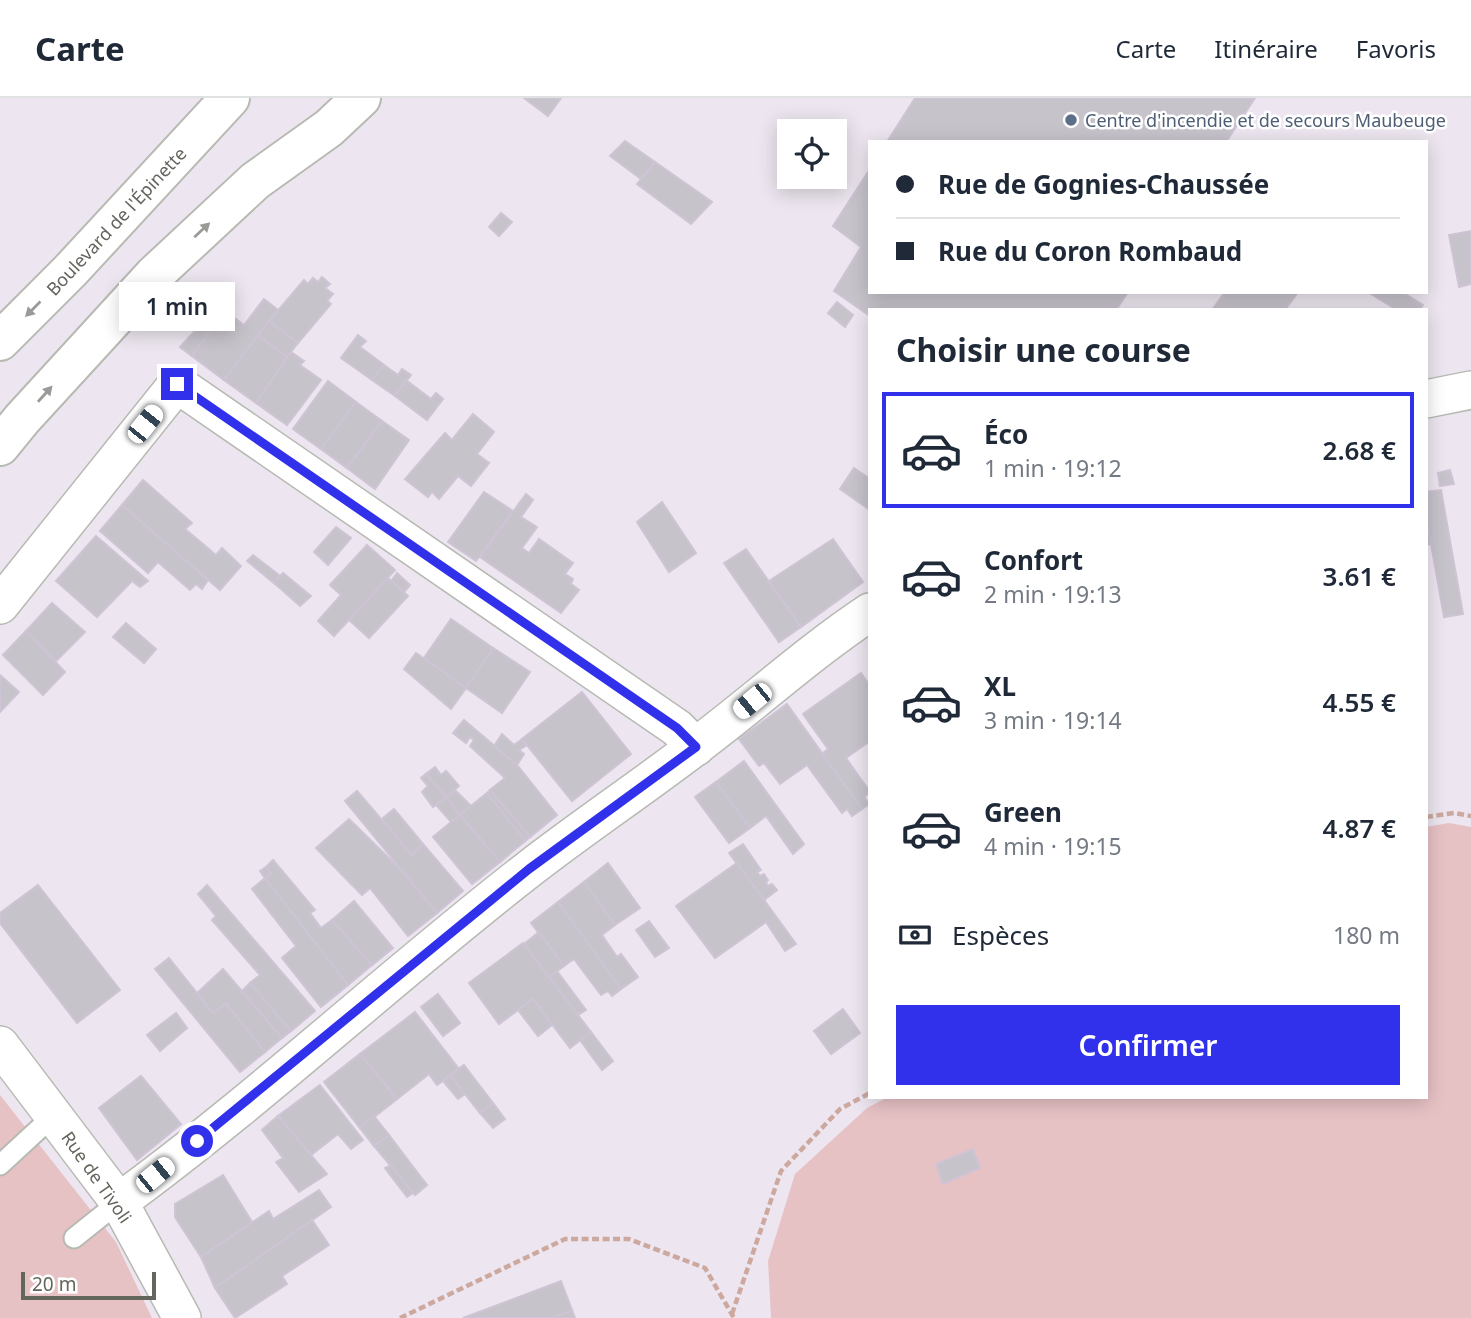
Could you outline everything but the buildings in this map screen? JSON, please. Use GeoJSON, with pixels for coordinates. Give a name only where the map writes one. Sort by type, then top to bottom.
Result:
{"type":"FeatureCollection","features":[{"type":"Feature","properties":{"kind":"street","name":"Boulevard de l'Épinette"},"geometry":{"type":"LineString","coordinates":[[0,341],[71,271],[230,98]]}},
{"type":"Feature","properties":{"kind":"street"},"geometry":{"type":"LineString","coordinates":[[0,446],[154,275],[255,181],[329,128],[361,98]]}},
{"type":"Feature","properties":{"kind":"street"},"geometry":{"type":"LineString","coordinates":[[0,605],[177,384],[677,728],[696,747]]}},
{"type":"Feature","properties":{"kind":"street"},"geometry":{"type":"LineString","coordinates":[[1428,398],[1471,390]]}},
{"type":"Feature","properties":{"kind":"street"},"geometry":{"type":"LineString","coordinates":[[118,1202],[271,1082],[529,869],[696,747],[828,640],[868,613]]}},
{"type":"Feature","properties":{"kind":"street","name":"Rue de Tivoli"},"geometry":{"type":"LineString","coordinates":[[0,1045],[118,1202],[182,1318]]}},
{"type":"Feature","properties":{"kind":"lane"},"geometry":{"type":"LineString","coordinates":[[0,1165],[53,1116]]}},
{"type":"Feature","properties":{"kind":"lane"},"geometry":{"type":"LineString","coordinates":[[74,1238],[118,1202]]}},
{"type":"Feature","properties":{"kind":"path"},"geometry":{"type":"LineString","coordinates":[[1428,817],[1454,813],[1471,816]]}},
{"type":"Feature","properties":{"kind":"path"},"geometry":{"type":"LineString","coordinates":[[733,1317],[781,1171],[840,1109],[868,1094]]}},
{"type":"Feature","properties":{"kind":"path"},"geometry":{"type":"LineString","coordinates":[[400,1318],[565,1239],[629,1239],[705,1268],[733,1317]]}},
{"type":"Feature","properties":{"kind":"shaded area"},"geometry":{"type":"Polygon","coordinates":[[[1449,823],[1471,827],[1471,1318],[771,1318],[768,1261],[795,1174],[867,1108],[884,1099],[1428,1099],[1428,827],[1449,823]]]}},
{"type":"Feature","properties":{"kind":"shaded area"},"geometry":{"type":"Polygon","coordinates":[[[0,1095],[116,1242],[152,1318],[0,1318],[0,1095]]]}},
{"type":"Feature","properties":{"kind":"place","name":"Centre d'incendie et de secours Maubeuge"},"geometry":{"type":"Point","coordinates":[1071,120]}},
{"type":"Feature","properties":{"kind":"route"},"geometry":{"type":"LineString","coordinates":[[177,384],[677,728],[696,747],[529,869],[197,1141]]}}]}
